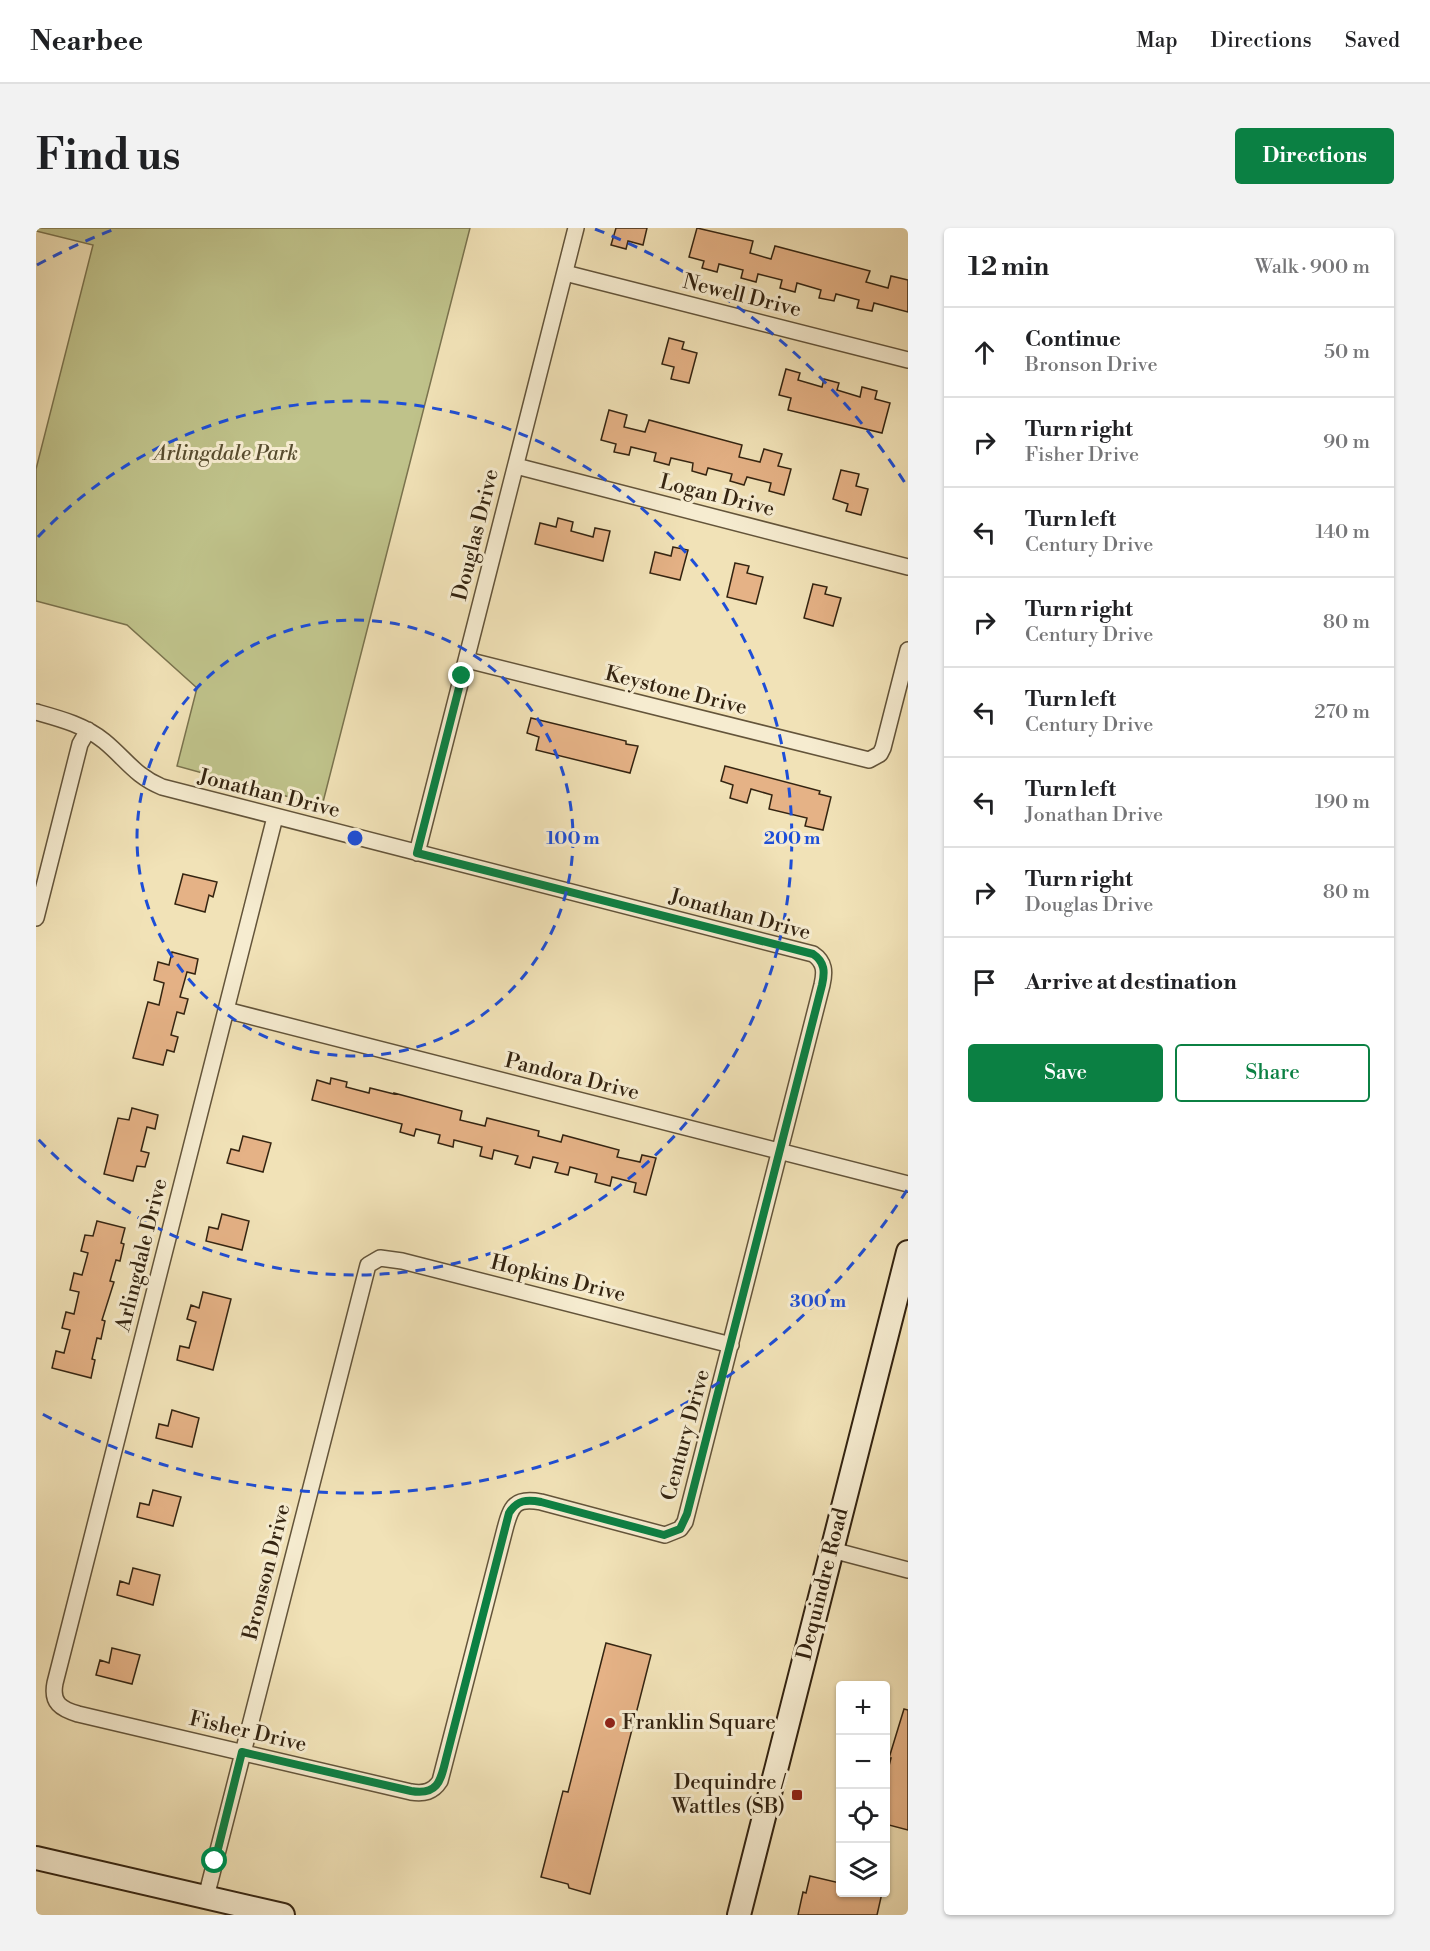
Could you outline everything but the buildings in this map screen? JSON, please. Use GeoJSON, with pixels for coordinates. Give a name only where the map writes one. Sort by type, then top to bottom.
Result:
{"type":"FeatureCollection","features":[{"type":"Feature","properties":{"kind":"main road","name":"Dequindre Road"},"geometry":{"type":"LineString","coordinates":[[739,1915],[905,1275],[908,1252]]}},
{"type":"Feature","properties":{"kind":"main road"},"geometry":{"type":"LineString","coordinates":[[36,1858],[283,1915]]}},
{"type":"Feature","properties":{"kind":"street","name":"Douglas Drive"},"geometry":{"type":"LineString","coordinates":[[417,853],[576,228]]}},
{"type":"Feature","properties":{"kind":"street","name":"Newell Drive"},"geometry":{"type":"LineString","coordinates":[[565,273],[908,360]]}},
{"type":"Feature","properties":{"kind":"street","name":"Logan Drive"},"geometry":{"type":"LineString","coordinates":[[516,466],[908,567]]}},
{"type":"Feature","properties":{"kind":"street","name":"Keystone Drive"},"geometry":{"type":"LineString","coordinates":[[466,660],[862,760],[875,759],[884,748],[908,650]]}},
{"type":"Feature","properties":{"kind":"street","name":"Jonathan Drive"},"geometry":{"type":"LineString","coordinates":[[36,712],[88,730],[104,741],[138,774],[162,788],[813,954],[822,963]]}},
{"type":"Feature","properties":{"kind":"street"},"geometry":{"type":"LineString","coordinates":[[36,918],[80,744],[88,730]]}},
{"type":"Feature","properties":{"kind":"street","name":"Arlingdale Drive"},"geometry":{"type":"LineString","coordinates":[[57,1704],[54,1699],[55,1683],[275,817]]}},
{"type":"Feature","properties":{"kind":"street","name":"Century Drive"},"geometry":{"type":"LineString","coordinates":[[432,1790],[441,1781],[509,1513],[513,1506],[518,1502],[530,1500],[664,1535],[680,1529],[687,1514],[822,985],[824,975],[822,963]]}},
{"type":"Feature","properties":{"kind":"street","name":"Pandora Drive"},"geometry":{"type":"LineString","coordinates":[[226,1010],[908,1184]]}},
{"type":"Feature","properties":{"kind":"street","name":"Hopkins Drive"},"geometry":{"type":"LineString","coordinates":[[374,1260],[387,1258],[402,1261],[731,1345]]}},
{"type":"Feature","properties":{"kind":"street","name":"Bronson Drive"},"geometry":{"type":"LineString","coordinates":[[206,1897],[366,1270],[374,1260]]}},
{"type":"Feature","properties":{"kind":"street"},"geometry":{"type":"LineString","coordinates":[[832,1550],[908,1570]]}},
{"type":"Feature","properties":{"kind":"street","name":"Fisher Drive"},"geometry":{"type":"LineString","coordinates":[[57,1704],[65,1711],[411,1791],[420,1793],[432,1790]]}},
{"type":"Feature","properties":{"kind":"green space","name":"Arlingdale Park"},"geometry":{"type":"Polygon","coordinates":[[[36,228],[470,228],[322,806],[177,766],[197,688],[127,625],[36,601],[36,469],[93,245],[36,231],[36,228]]]}},
{"type":"Feature","properties":{"kind":"place","name":"Franklin Square"},"geometry":{"type":"Point","coordinates":[610,1723]}},
{"type":"Feature","properties":{"kind":"place","name":"Dequindre / Wattles (SB)"},"geometry":{"type":"Point","coordinates":[797,1795]}},
{"type":"Feature","properties":{"kind":"route"},"geometry":{"type":"LineString","coordinates":[[215,1861],[242,1752],[420,1793],[432,1790],[441,1781],[509,1513],[518,1502],[524,1500],[541,1502],[664,1535],[680,1529],[685,1522],[822,985],[824,969],[822,963],[813,954],[417,853],[462,676]]}}]}
